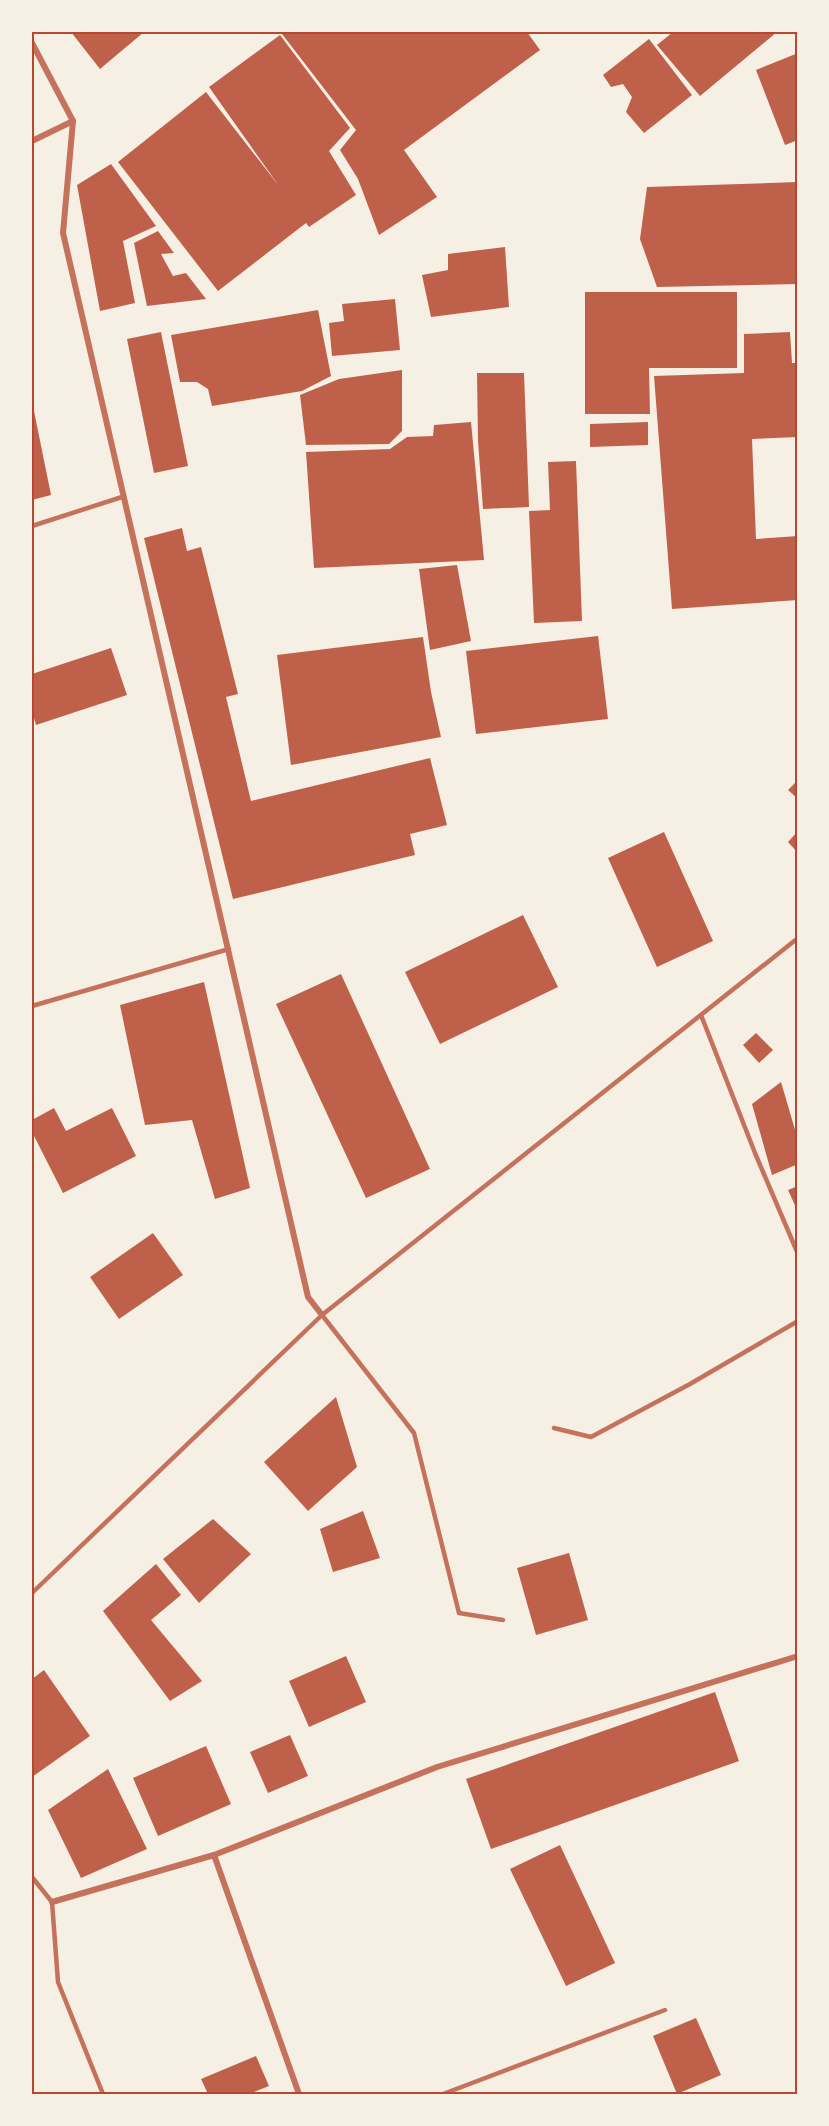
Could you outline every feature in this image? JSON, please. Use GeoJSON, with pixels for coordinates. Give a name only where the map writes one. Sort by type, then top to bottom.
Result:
{"type":"FeatureCollection","features":[{"type":"Feature","properties":{"kind":"street"},"geometry":{"type":"LineString","coordinates":[[32,43],[73,121],[63,233],[122,497],[309,1297],[322,1315]]}},
{"type":"Feature","properties":{"kind":"street"},"geometry":{"type":"LineString","coordinates":[[32,141],[73,121]]}},
{"type":"Feature","properties":{"kind":"street"},"geometry":{"type":"LineString","coordinates":[[52,1902],[214,1855],[437,1767],[798,1656]]}},
{"type":"Feature","properties":{"kind":"street"},"geometry":{"type":"LineString","coordinates":[[214,1855],[299,2094]]}},
{"type":"Feature","properties":{"kind":"lane"},"geometry":{"type":"LineString","coordinates":[[32,526],[122,497]]}},
{"type":"Feature","properties":{"kind":"lane"},"geometry":{"type":"LineString","coordinates":[[32,1593],[322,1315],[798,938]]}},
{"type":"Feature","properties":{"kind":"lane"},"geometry":{"type":"LineString","coordinates":[[32,1006],[229,949]]}},
{"type":"Feature","properties":{"kind":"lane"},"geometry":{"type":"LineString","coordinates":[[701,1014],[755,1154],[798,1254]]}},
{"type":"Feature","properties":{"kind":"lane"},"geometry":{"type":"LineString","coordinates":[[322,1315],[414,1433],[459,1612],[503,1620]]}},
{"type":"Feature","properties":{"kind":"lane"},"geometry":{"type":"LineString","coordinates":[[554,1428],[591,1437],[690,1384],[798,1321]]}},
{"type":"Feature","properties":{"kind":"lane"},"geometry":{"type":"LineString","coordinates":[[32,1877],[52,1902],[57,1982],[103,2094]]}},
{"type":"Feature","properties":{"kind":"lane"},"geometry":{"type":"LineString","coordinates":[[443,2094],[665,2010]]}},
{"type":"Feature","properties":{"kind":"building"},"geometry":{"type":"Polygon","coordinates":[[[71,32],[144,32],[100,69],[71,32]]]}},
{"type":"Feature","properties":{"kind":"building"},"geometry":{"type":"Polygon","coordinates":[[[286,32],[527,32],[540,50],[404,150],[437,197],[379,235],[358,179],[340,150],[356,130],[282,34],[286,32]]]}},
{"type":"Feature","properties":{"kind":"building"},"geometry":{"type":"Polygon","coordinates":[[[673,32],[777,32],[700,96],[657,45],[673,32]]]}},
{"type":"Feature","properties":{"kind":"building"},"geometry":{"type":"Polygon","coordinates":[[[280,35],[350,128],[329,151],[356,195],[309,227],[306,223],[218,291],[118,162],[206,92],[279,186],[209,87],[280,35]]]}},
{"type":"Feature","properties":{"kind":"building"},"geometry":{"type":"Polygon","coordinates":[[[649,39],[692,95],[644,133],[626,112],[632,97],[623,84],[611,87],[603,75],[649,39]]]}},
{"type":"Feature","properties":{"kind":"building"},"geometry":{"type":"Polygon","coordinates":[[[798,53],[798,140],[785,145],[756,70],[798,53]]]}},
{"type":"Feature","properties":{"kind":"building"},"geometry":{"type":"Polygon","coordinates":[[[111,164],[156,226],[123,241],[135,303],[100,311],[77,185],[111,164]]]}},
{"type":"Feature","properties":{"kind":"building"},"geometry":{"type":"Polygon","coordinates":[[[798,182],[798,284],[657,287],[640,239],[647,187],[798,182]]]}},
{"type":"Feature","properties":{"kind":"building"},"geometry":{"type":"Polygon","coordinates":[[[158,231],[174,253],[161,254],[173,276],[186,273],[206,299],[147,306],[134,243],[158,231]]]}},
{"type":"Feature","properties":{"kind":"building"},"geometry":{"type":"Polygon","coordinates":[[[505,247],[509,307],[431,317],[422,275],[448,270],[448,254],[505,247]]]}},
{"type":"Feature","properties":{"kind":"building"},"geometry":{"type":"Polygon","coordinates":[[[585,292],[737,292],[737,368],[649,368],[650,414],[585,414],[585,292]]]}},
{"type":"Feature","properties":{"kind":"building"},"geometry":{"type":"Polygon","coordinates":[[[395,299],[400,350],[332,356],[329,323],[344,321],[342,304],[395,299]]]}},
{"type":"Feature","properties":{"kind":"building"},"geometry":{"type":"Polygon","coordinates":[[[318,310],[331,376],[302,391],[212,406],[208,389],[197,382],[180,382],[171,335],[318,310]]]}},
{"type":"Feature","properties":{"kind":"building"},"geometry":{"type":"Polygon","coordinates":[[[161,332],[188,466],[154,473],[127,339],[161,332]]]}},
{"type":"Feature","properties":{"kind":"building"},"geometry":{"type":"Polygon","coordinates":[[[790,332],[792,363],[798,363],[798,437],[752,439],[756,539],[798,536],[798,600],[672,609],[654,376],[744,373],[744,334],[790,332]]]}},
{"type":"Feature","properties":{"kind":"building"},"geometry":{"type":"Polygon","coordinates":[[[402,370],[402,431],[389,444],[306,445],[300,395],[339,379],[402,370]]]}},
{"type":"Feature","properties":{"kind":"building"},"geometry":{"type":"Polygon","coordinates":[[[477,373],[524,373],[529,507],[483,509],[478,441],[477,373]]]}},
{"type":"Feature","properties":{"kind":"building"},"geometry":{"type":"Polygon","coordinates":[[[32,406],[51,495],[32,500],[32,406]]]}},
{"type":"Feature","properties":{"kind":"building"},"geometry":{"type":"Polygon","coordinates":[[[471,422],[484,560],[314,568],[306,452],[390,449],[407,437],[433,436],[434,425],[471,422]]]}},
{"type":"Feature","properties":{"kind":"building"},"geometry":{"type":"Polygon","coordinates":[[[648,422],[648,445],[590,447],[590,424],[648,422]]]}},
{"type":"Feature","properties":{"kind":"building"},"geometry":{"type":"Polygon","coordinates":[[[576,461],[582,621],[534,623],[529,511],[550,510],[548,462],[576,461]]]}},
{"type":"Feature","properties":{"kind":"building"},"geometry":{"type":"Polygon","coordinates":[[[182,528],[187,551],[201,547],[238,694],[226,697],[251,801],[430,758],[447,825],[410,834],[415,855],[233,899],[144,538],[182,528]]]}},
{"type":"Feature","properties":{"kind":"building"},"geometry":{"type":"Polygon","coordinates":[[[457,565],[471,641],[430,650],[419,569],[457,565]]]}},
{"type":"Feature","properties":{"kind":"building"},"geometry":{"type":"Polygon","coordinates":[[[598,636],[608,719],[476,734],[466,651],[598,636]]]}},
{"type":"Feature","properties":{"kind":"building"},"geometry":{"type":"Polygon","coordinates":[[[423,637],[431,692],[441,737],[291,765],[277,655],[423,637]]]}},
{"type":"Feature","properties":{"kind":"building"},"geometry":{"type":"Polygon","coordinates":[[[111,648],[127,695],[36,725],[32,711],[32,674],[111,648]]]}},
{"type":"Feature","properties":{"kind":"building"},"geometry":{"type":"Polygon","coordinates":[[[798,780],[798,799],[788,790],[798,780]]]}},
{"type":"Feature","properties":{"kind":"building"},"geometry":{"type":"Polygon","coordinates":[[[798,831],[798,853],[788,842],[798,831]]]}},
{"type":"Feature","properties":{"kind":"building"},"geometry":{"type":"Polygon","coordinates":[[[664,832],[713,941],[657,967],[608,858],[664,832]]]}},
{"type":"Feature","properties":{"kind":"building"},"geometry":{"type":"Polygon","coordinates":[[[523,915],[558,987],[440,1044],[405,972],[523,915]]]}},
{"type":"Feature","properties":{"kind":"building"},"geometry":{"type":"Polygon","coordinates":[[[341,974],[430,1169],[366,1198],[276,1004],[341,974]]]}},
{"type":"Feature","properties":{"kind":"building"},"geometry":{"type":"Polygon","coordinates":[[[204,982],[250,1188],[215,1199],[192,1120],[145,1125],[120,1005],[204,982]]]}},
{"type":"Feature","properties":{"kind":"building"},"geometry":{"type":"Polygon","coordinates":[[[756,1033],[773,1050],[759,1063],[743,1045],[756,1033]]]}},
{"type":"Feature","properties":{"kind":"building"},"geometry":{"type":"Polygon","coordinates":[[[781,1082],[798,1140],[798,1164],[772,1175],[752,1104],[781,1082]]]}},
{"type":"Feature","properties":{"kind":"building"},"geometry":{"type":"Polygon","coordinates":[[[54,1108],[66,1131],[112,1108],[136,1156],[63,1193],[32,1132],[32,1120],[54,1108]]]}},
{"type":"Feature","properties":{"kind":"building"},"geometry":{"type":"Polygon","coordinates":[[[798,1186],[798,1212],[788,1190],[798,1186]]]}},
{"type":"Feature","properties":{"kind":"building"},"geometry":{"type":"Polygon","coordinates":[[[153,1233],[183,1275],[119,1319],[90,1277],[153,1233]]]}},
{"type":"Feature","properties":{"kind":"building"},"geometry":{"type":"Polygon","coordinates":[[[336,1397],[357,1467],[308,1511],[264,1462],[336,1397]]]}},
{"type":"Feature","properties":{"kind":"building"},"geometry":{"type":"Polygon","coordinates":[[[363,1511],[380,1558],[333,1572],[320,1529],[363,1511]]]}},
{"type":"Feature","properties":{"kind":"building"},"geometry":{"type":"Polygon","coordinates":[[[213,1519],[251,1554],[199,1603],[163,1559],[213,1519]]]}},
{"type":"Feature","properties":{"kind":"building"},"geometry":{"type":"Polygon","coordinates":[[[569,1553],[588,1620],[536,1635],[517,1568],[569,1553]]]}},
{"type":"Feature","properties":{"kind":"building"},"geometry":{"type":"Polygon","coordinates":[[[156,1564],[181,1595],[151,1620],[202,1681],[170,1701],[103,1611],[156,1564]]]}},
{"type":"Feature","properties":{"kind":"building"},"geometry":{"type":"Polygon","coordinates":[[[346,1656],[366,1702],[309,1727],[289,1681],[346,1656]]]}},
{"type":"Feature","properties":{"kind":"building"},"geometry":{"type":"Polygon","coordinates":[[[44,1670],[90,1736],[32,1777],[32,1679],[44,1670]]]}},
{"type":"Feature","properties":{"kind":"building"},"geometry":{"type":"Polygon","coordinates":[[[715,1692],[739,1761],[491,1849],[466,1779],[715,1692]]]}},
{"type":"Feature","properties":{"kind":"building"},"geometry":{"type":"Polygon","coordinates":[[[290,1735],[308,1776],[268,1793],[250,1752],[290,1735]]]}},
{"type":"Feature","properties":{"kind":"building"},"geometry":{"type":"Polygon","coordinates":[[[206,1746],[231,1804],[158,1836],[133,1778],[206,1746]]]}},
{"type":"Feature","properties":{"kind":"building"},"geometry":{"type":"Polygon","coordinates":[[[108,1769],[147,1849],[81,1878],[48,1810],[108,1769]]]}},
{"type":"Feature","properties":{"kind":"building"},"geometry":{"type":"Polygon","coordinates":[[[560,1845],[615,1963],[566,1986],[510,1869],[560,1845]]]}},
{"type":"Feature","properties":{"kind":"building"},"geometry":{"type":"Polygon","coordinates":[[[696,2018],[721,2075],[677,2094],[653,2036],[696,2018]]]}},
{"type":"Feature","properties":{"kind":"building"},"geometry":{"type":"Polygon","coordinates":[[[256,2056],[269,2086],[249,2094],[208,2094],[201,2079],[256,2056]]]}}]}
